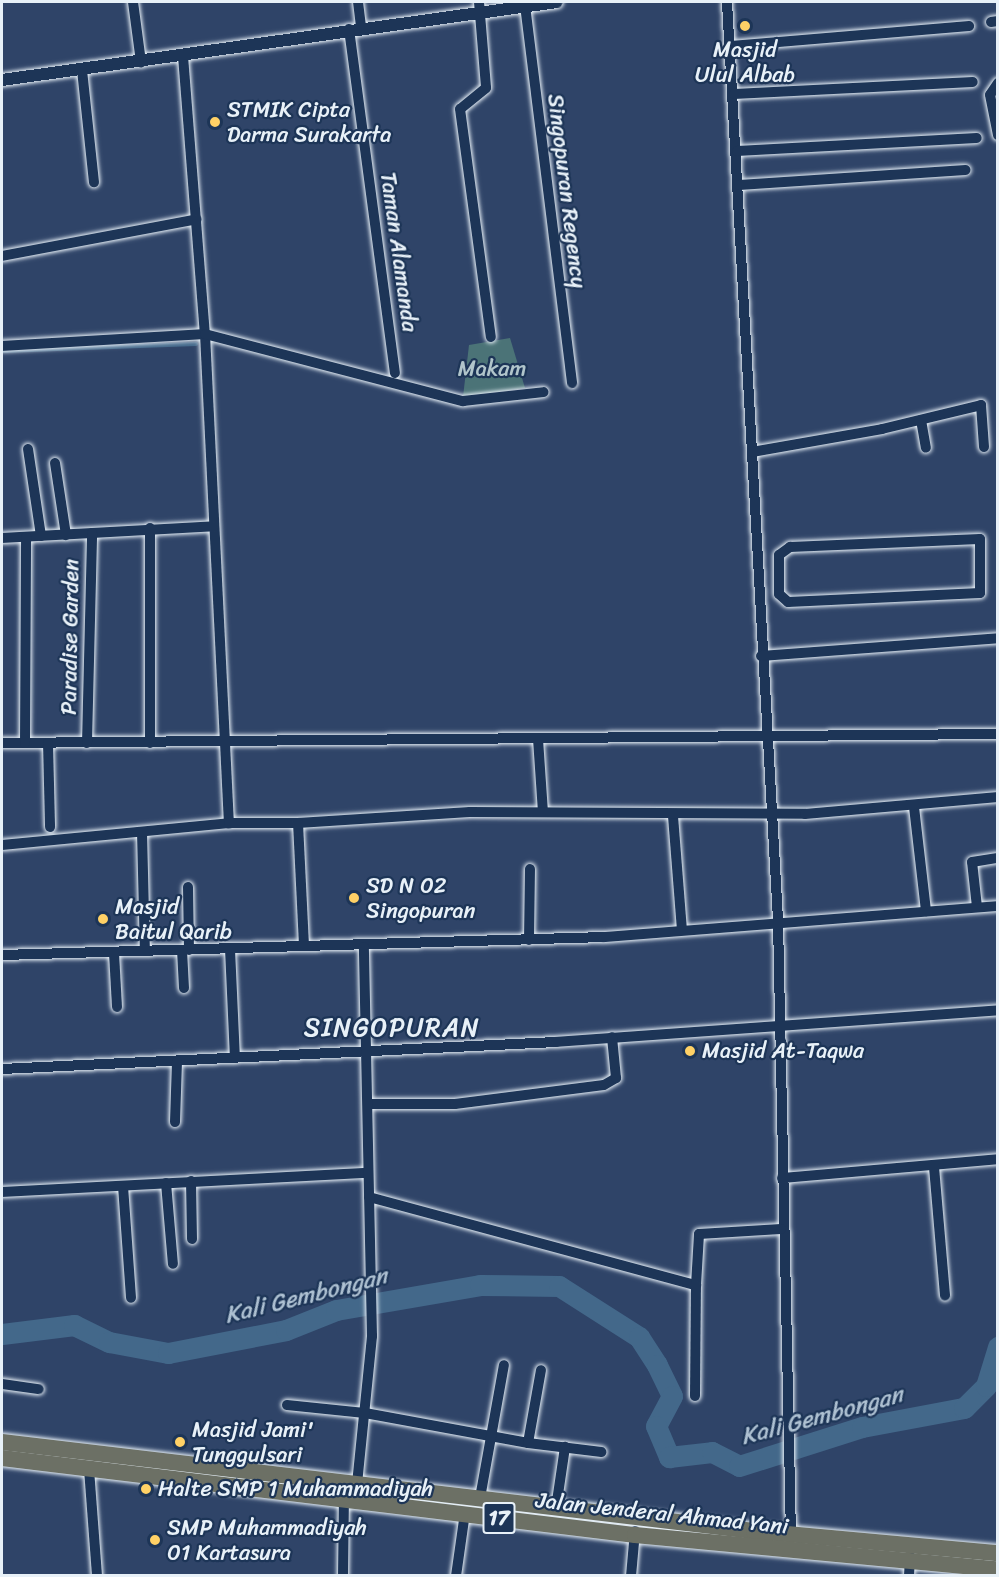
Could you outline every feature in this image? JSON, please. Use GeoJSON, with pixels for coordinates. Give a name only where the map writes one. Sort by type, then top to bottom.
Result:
{"type":"FeatureCollection","features":[{"type":"Feature","properties":{"kind":"highway","name":"Jalan Jenderal Ahmad Yani"},"geometry":{"type":"LineString","coordinates":[[2,1442],[344,1499],[465,1513],[636,1526],[791,1534],[910,1560],[998,1553]]}},
{"type":"Feature","properties":{"kind":"highway","name":"Jalan Jenderal Ahmad Yani"},"geometry":{"type":"LineString","coordinates":[[2,1458],[89,1469],[169,1469],[357,1484],[556,1508],[636,1526],[998,1569]]}},
{"type":"Feature","properties":{"kind":"street"},"geometry":{"type":"LineString","coordinates":[[133,2],[141,62]]}},
{"type":"Feature","properties":{"kind":"street","name":"Taman Alamanda"},"geometry":{"type":"LineString","coordinates":[[358,2],[355,28],[395,373]]}},
{"type":"Feature","properties":{"kind":"street"},"geometry":{"type":"LineString","coordinates":[[2,80],[183,56],[479,6],[556,2]]}},
{"type":"Feature","properties":{"kind":"street"},"geometry":{"type":"LineString","coordinates":[[727,2],[735,94],[752,427],[760,656],[778,921],[781,1229],[792,1424],[791,1534]]}},
{"type":"Feature","properties":{"kind":"street","name":"Singopuran Regency"},"geometry":{"type":"LineString","coordinates":[[525,4],[572,382]]}},
{"type":"Feature","properties":{"kind":"street"},"geometry":{"type":"LineString","coordinates":[[479,6],[486,88],[460,109],[491,337]]}},
{"type":"Feature","properties":{"kind":"street"},"geometry":{"type":"LineString","coordinates":[[731,46],[969,26]]}},
{"type":"Feature","properties":{"kind":"street"},"geometry":{"type":"LineString","coordinates":[[183,56],[205,334],[229,823]]}},
{"type":"Feature","properties":{"kind":"street"},"geometry":{"type":"LineString","coordinates":[[82,69],[94,182]]}},
{"type":"Feature","properties":{"kind":"street"},"geometry":{"type":"LineString","coordinates":[[735,94],[973,82]]}},
{"type":"Feature","properties":{"kind":"street"},"geometry":{"type":"LineString","coordinates":[[998,83],[990,95],[998,135]]}},
{"type":"Feature","properties":{"kind":"street"},"geometry":{"type":"LineString","coordinates":[[737,151],[977,138]]}},
{"type":"Feature","properties":{"kind":"street"},"geometry":{"type":"LineString","coordinates":[[739,185],[966,170]]}},
{"type":"Feature","properties":{"kind":"street"},"geometry":{"type":"LineString","coordinates":[[2,256],[197,219]]}},
{"type":"Feature","properties":{"kind":"street"},"geometry":{"type":"LineString","coordinates":[[2,346],[205,334],[463,401],[544,393]]}},
{"type":"Feature","properties":{"kind":"street"},"geometry":{"type":"LineString","coordinates":[[752,452],[921,420],[981,405],[984,447]]}},
{"type":"Feature","properties":{"kind":"street"},"geometry":{"type":"LineString","coordinates":[[921,420],[926,448]]}},
{"type":"Feature","properties":{"kind":"street"},"geometry":{"type":"LineString","coordinates":[[28,449],[41,536]]}},
{"type":"Feature","properties":{"kind":"street"},"geometry":{"type":"LineString","coordinates":[[55,464],[66,535]]}},
{"type":"Feature","properties":{"kind":"street"},"geometry":{"type":"LineString","coordinates":[[2,538],[214,526]]}},
{"type":"Feature","properties":{"kind":"street"},"geometry":{"type":"LineString","coordinates":[[150,528],[150,743]]}},
{"type":"Feature","properties":{"kind":"street","name":"Paradise Garden"},"geometry":{"type":"LineString","coordinates":[[87,743],[92,533]]}},
{"type":"Feature","properties":{"kind":"street"},"geometry":{"type":"LineString","coordinates":[[25,743],[27,537]]}},
{"type":"Feature","properties":{"kind":"street"},"geometry":{"type":"LineString","coordinates":[[984,543],[980,593],[788,602],[779,594],[778,571],[779,555],[790,547],[984,543]]}},
{"type":"Feature","properties":{"kind":"street"},"geometry":{"type":"LineString","coordinates":[[758,572],[778,571]]}},
{"type":"Feature","properties":{"kind":"street"},"geometry":{"type":"LineString","coordinates":[[760,656],[998,638]]}},
{"type":"Feature","properties":{"kind":"street"},"geometry":{"type":"LineString","coordinates":[[2,743],[998,735]]}},
{"type":"Feature","properties":{"kind":"street"},"geometry":{"type":"LineString","coordinates":[[538,739],[543,812]]}},
{"type":"Feature","properties":{"kind":"street"},"geometry":{"type":"LineString","coordinates":[[48,743],[50,827]]}},
{"type":"Feature","properties":{"kind":"street"},"geometry":{"type":"LineString","coordinates":[[2,845],[229,823],[543,812],[673,816],[771,814],[914,807],[998,797]]}},
{"type":"Feature","properties":{"kind":"street"},"geometry":{"type":"LineString","coordinates":[[914,807],[926,911]]}},
{"type":"Feature","properties":{"kind":"street"},"geometry":{"type":"LineString","coordinates":[[673,816],[682,930]]}},
{"type":"Feature","properties":{"kind":"street"},"geometry":{"type":"LineString","coordinates":[[298,822],[304,946]]}},
{"type":"Feature","properties":{"kind":"street"},"geometry":{"type":"LineString","coordinates":[[142,832],[146,951]]}},
{"type":"Feature","properties":{"kind":"street"},"geometry":{"type":"LineString","coordinates":[[977,907],[972,862],[998,858]]}},
{"type":"Feature","properties":{"kind":"street"},"geometry":{"type":"LineString","coordinates":[[529,940],[530,869]]}},
{"type":"Feature","properties":{"kind":"street"},"geometry":{"type":"LineString","coordinates":[[184,988],[188,887]]}},
{"type":"Feature","properties":{"kind":"street"},"geometry":{"type":"LineString","coordinates":[[2,955],[304,946],[364,948],[529,940],[998,906]]}},
{"type":"Feature","properties":{"kind":"street"},"geometry":{"type":"LineString","coordinates":[[357,1484],[372,1321],[369,1288],[364,948]]}},
{"type":"Feature","properties":{"kind":"street"},"geometry":{"type":"LineString","coordinates":[[230,949],[235,1058]]}},
{"type":"Feature","properties":{"kind":"street"},"geometry":{"type":"LineString","coordinates":[[114,953],[117,1007]]}},
{"type":"Feature","properties":{"kind":"street"},"geometry":{"type":"LineString","coordinates":[[2,1068],[367,1052],[998,1010]]}},
{"type":"Feature","properties":{"kind":"street"},"geometry":{"type":"LineString","coordinates":[[368,1104],[454,1104],[604,1085],[616,1078],[612,1036]]}},
{"type":"Feature","properties":{"kind":"street"},"geometry":{"type":"LineString","coordinates":[[175,1122],[177,1061]]}},
{"type":"Feature","properties":{"kind":"street"},"geometry":{"type":"LineString","coordinates":[[782,1178],[934,1167],[998,1159]]}},
{"type":"Feature","properties":{"kind":"street"},"geometry":{"type":"LineString","coordinates":[[934,1167],[945,1296]]}},
{"type":"Feature","properties":{"kind":"street"},"geometry":{"type":"LineString","coordinates":[[2,1192],[368,1173]]}},
{"type":"Feature","properties":{"kind":"street"},"geometry":{"type":"LineString","coordinates":[[191,1181],[192,1239]]}},
{"type":"Feature","properties":{"kind":"street"},"geometry":{"type":"LineString","coordinates":[[166,1183],[173,1264]]}},
{"type":"Feature","properties":{"kind":"street"},"geometry":{"type":"LineString","coordinates":[[123,1186],[131,1298]]}},
{"type":"Feature","properties":{"kind":"street"},"geometry":{"type":"LineString","coordinates":[[369,1197],[696,1285]]}},
{"type":"Feature","properties":{"kind":"street"},"geometry":{"type":"LineString","coordinates":[[695,1396],[699,1234],[781,1229]]}},
{"type":"Feature","properties":{"kind":"street"},"geometry":{"type":"LineString","coordinates":[[480,1498],[504,1365]]}},
{"type":"Feature","properties":{"kind":"street"},"geometry":{"type":"LineString","coordinates":[[528,1443],[541,1371]]}},
{"type":"Feature","properties":{"kind":"street"},"geometry":{"type":"LineString","coordinates":[[2,1384],[39,1389]]}},
{"type":"Feature","properties":{"kind":"street"},"geometry":{"type":"LineString","coordinates":[[287,1405],[365,1413],[491,1437],[601,1452]]}},
{"type":"Feature","properties":{"kind":"street"},"geometry":{"type":"LineString","coordinates":[[556,1508],[564,1447]]}},
{"type":"Feature","properties":{"kind":"street"},"geometry":{"type":"LineString","coordinates":[[89,1469],[97,1575]]}},
{"type":"Feature","properties":{"kind":"street"},"geometry":{"type":"LineString","coordinates":[[343,1575],[344,1499]]}},
{"type":"Feature","properties":{"kind":"street"},"geometry":{"type":"LineString","coordinates":[[456,1575],[465,1513]]}},
{"type":"Feature","properties":{"kind":"street"},"geometry":{"type":"LineString","coordinates":[[631,1575],[636,1526]]}},
{"type":"Feature","properties":{"kind":"green space","name":"Makam"},"geometry":{"type":"Polygon","coordinates":[[[510,338],[525,388],[463,397],[469,345],[510,338]]]}},
{"type":"Feature","properties":{"kind":"waterway"},"geometry":{"type":"LineString","coordinates":[[2,351],[196,344]]}},
{"type":"Feature","properties":{"kind":"waterway","name":"Kali Gembongan"},"geometry":{"type":"LineString","coordinates":[[2,1334],[74,1325],[109,1342],[168,1353],[286,1330],[336,1310],[480,1285],[559,1286],[639,1337],[657,1365],[672,1396],[656,1426],[669,1457],[712,1452],[739,1466],[862,1427],[964,1408],[986,1386],[998,1347]]}},
{"type":"Feature","properties":{"kind":"place","name":"Masjid Ulul Albab"},"geometry":{"type":"Point","coordinates":[745,26]}},
{"type":"Feature","properties":{"kind":"place","name":"STMIK Cipta Darma Surakarta"},"geometry":{"type":"Point","coordinates":[215,122]}},
{"type":"Feature","properties":{"kind":"place","name":"SD N 02 Singopuran"},"geometry":{"type":"Point","coordinates":[354,898]}},
{"type":"Feature","properties":{"kind":"place","name":"Masjid Baitul Qarib"},"geometry":{"type":"Point","coordinates":[103,919]}},
{"type":"Feature","properties":{"kind":"place","name":"Masjid At-Taqwa"},"geometry":{"type":"Point","coordinates":[690,1051]}},
{"type":"Feature","properties":{"kind":"place","name":"Masjid Jami' Tunggulsari"},"geometry":{"type":"Point","coordinates":[180,1442]}},
{"type":"Feature","properties":{"kind":"place","name":"Halte SMP 1 Muhammadiyah"},"geometry":{"type":"Point","coordinates":[146,1489]}},
{"type":"Feature","properties":{"kind":"place","name":"SMP Muhammadiyah 01 Kartasura"},"geometry":{"type":"Point","coordinates":[155,1540]}},
{"type":"Feature","properties":{"kind":"district","name":"SINGOPURAN"},"geometry":{"type":"Point","coordinates":[392,1028]}}]}
